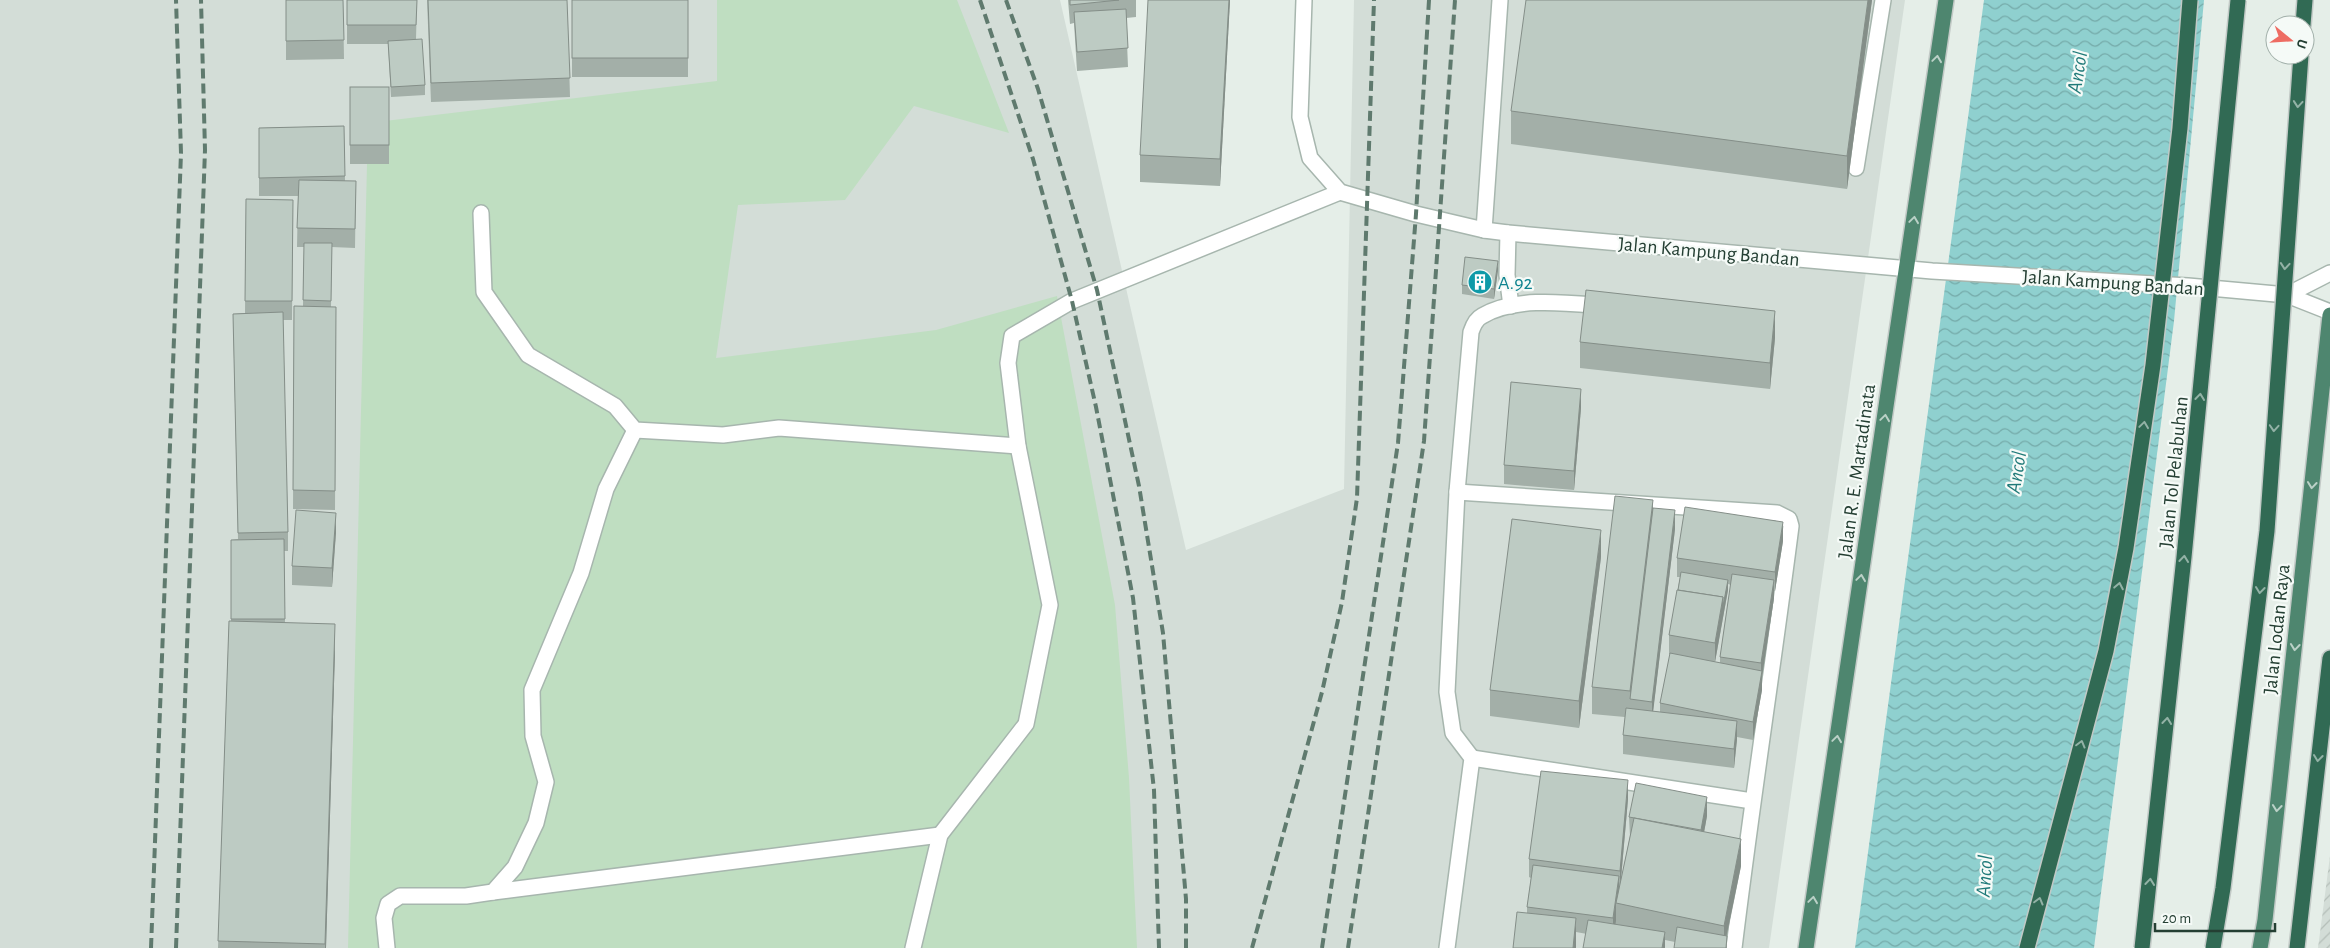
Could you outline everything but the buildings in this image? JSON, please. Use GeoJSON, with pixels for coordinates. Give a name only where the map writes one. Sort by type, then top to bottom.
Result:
{"type":"FeatureCollection","features":[{"type":"Feature","properties":{"kind":"highway","name":"Jalan R. E. Martadinata"},"geometry":{"type":"LineString","coordinates":[[1806,948],[1946,0]]}},
{"type":"Feature","properties":{"kind":"highway"},"geometry":{"type":"LineString","coordinates":[[2026,948],[2106,651],[2126,548],[2154,355],[2180,128],[2190,0]]}},
{"type":"Feature","properties":{"kind":"highway","name":"Jalan Tol Pelabuhan"},"geometry":{"type":"LineString","coordinates":[[2142,948],[2186,538],[2238,0]]}},
{"type":"Feature","properties":{"kind":"highway"},"geometry":{"type":"LineString","coordinates":[[2304,15],[2305,0]]}},
{"type":"Feature","properties":{"kind":"highway"},"geometry":{"type":"LineString","coordinates":[[2213,948],[2223,888],[2267,531],[2300,65]]}},
{"type":"Feature","properties":{"kind":"highway","name":"Jalan Lodan Raya"},"geometry":{"type":"LineString","coordinates":[[2260,948],[2266,910],[2330,314]]}},
{"type":"Feature","properties":{"kind":"highway"},"geometry":{"type":"LineString","coordinates":[[2297,948],[2330,658]]}},
{"type":"Feature","properties":{"kind":"street"},"geometry":{"type":"LineString","coordinates":[[913,948],[940,836],[1026,724],[1050,605],[1018,446],[1008,363],[1012,336],[1072,301],[1340,192],[1310,158],[1300,117],[1304,0]]}},
{"type":"Feature","properties":{"kind":"street"},"geometry":{"type":"LineString","coordinates":[[1484,230],[1500,0]]}},
{"type":"Feature","properties":{"kind":"street"},"geometry":{"type":"LineString","coordinates":[[1856,168],[1882,0]]}},
{"type":"Feature","properties":{"kind":"street","name":"Jalan Kampung Bandan"},"geometry":{"type":"LineString","coordinates":[[1340,192],[1416,214],[1484,230],[1508,233],[1932,271],[2188,286],[2287,295],[2330,314]]}},
{"type":"Feature","properties":{"kind":"street"},"geometry":{"type":"LineString","coordinates":[[481,213],[484,292],[528,355],[615,406],[635,430],[724,435],[779,428],[1018,446]]}},
{"type":"Feature","properties":{"kind":"street"},"geometry":{"type":"LineString","coordinates":[[1508,233],[1507,275],[1510,306]]}},
{"type":"Feature","properties":{"kind":"street"},"geometry":{"type":"LineString","coordinates":[[2287,295],[2330,273]]}},
{"type":"Feature","properties":{"kind":"street"},"geometry":{"type":"LineString","coordinates":[[1625,308],[1555,302],[1510,306],[1481,316],[1471,332],[1457,492],[1446,692],[1453,733],[1472,758],[1752,801]]}},
{"type":"Feature","properties":{"kind":"street"},"geometry":{"type":"LineString","coordinates":[[494,892],[515,867],[536,823],[546,782],[533,736],[532,690],[581,574],[606,489],[635,430]]}},
{"type":"Feature","properties":{"kind":"street"},"geometry":{"type":"LineString","coordinates":[[1457,492],[1777,513],[1789,519],[1791,526],[1752,801],[1734,948]]}},
{"type":"Feature","properties":{"kind":"street"},"geometry":{"type":"LineString","coordinates":[[1446,948],[1472,758]]}},
{"type":"Feature","properties":{"kind":"street"},"geometry":{"type":"LineString","coordinates":[[387,948],[384,918],[388,904],[400,896],[466,896],[940,836]]}},
{"type":"Feature","properties":{"kind":"shaded area"},"geometry":{"type":"Polygon","coordinates":[[[0,0],[1060,0],[1186,550],[1344,489],[1354,0],[1905,0],[1769,948],[0,948],[0,0]]]}},
{"type":"Feature","properties":{"kind":"shaded area"},"geometry":{"type":"Polygon","coordinates":[[[2330,856],[2330,948],[2318,948],[2330,856]]]}},
{"type":"Feature","properties":{"kind":"green space"},"geometry":{"type":"Polygon","coordinates":[[[717,0],[957,0],[1009,133],[914,106],[845,200],[738,205],[716,358],[936,330],[1057,296],[1115,605],[1129,778],[1137,948],[348,948],[368,123],[717,81],[717,0]]]}},
{"type":"Feature","properties":{"kind":"water","name":"Ancol"},"geometry":{"type":"Polygon","coordinates":[[[1984,0],[2204,0],[2174,321],[2094,948],[1855,948],[1984,0]]]}},
{"type":"Feature","properties":{"kind":"railway"},"geometry":{"type":"LineString","coordinates":[[151,948],[181,153],[176,0]]}},
{"type":"Feature","properties":{"kind":"railway"},"geometry":{"type":"LineString","coordinates":[[176,948],[205,150],[201,0]]}},
{"type":"Feature","properties":{"kind":"railway"},"geometry":{"type":"LineString","coordinates":[[980,0],[1033,159],[1072,301],[1096,407],[1133,598],[1154,790],[1159,948]]}},
{"type":"Feature","properties":{"kind":"railway"},"geometry":{"type":"LineString","coordinates":[[1006,0],[1038,89],[1097,290],[1139,486],[1163,633],[1186,899],[1186,948]]}},
{"type":"Feature","properties":{"kind":"railway"},"geometry":{"type":"LineString","coordinates":[[1252,948],[1322,692],[1342,602],[1357,498],[1374,0]]}},
{"type":"Feature","properties":{"kind":"railway"},"geometry":{"type":"LineString","coordinates":[[1322,948],[1398,443],[1416,214],[1429,0]]}},
{"type":"Feature","properties":{"kind":"railway"},"geometry":{"type":"LineString","coordinates":[[1348,948],[1424,441],[1455,0]]}},
{"type":"Feature","properties":{"kind":"place","name":"A.92"},"geometry":{"type":"Point","coordinates":[1480,282]}}]}
